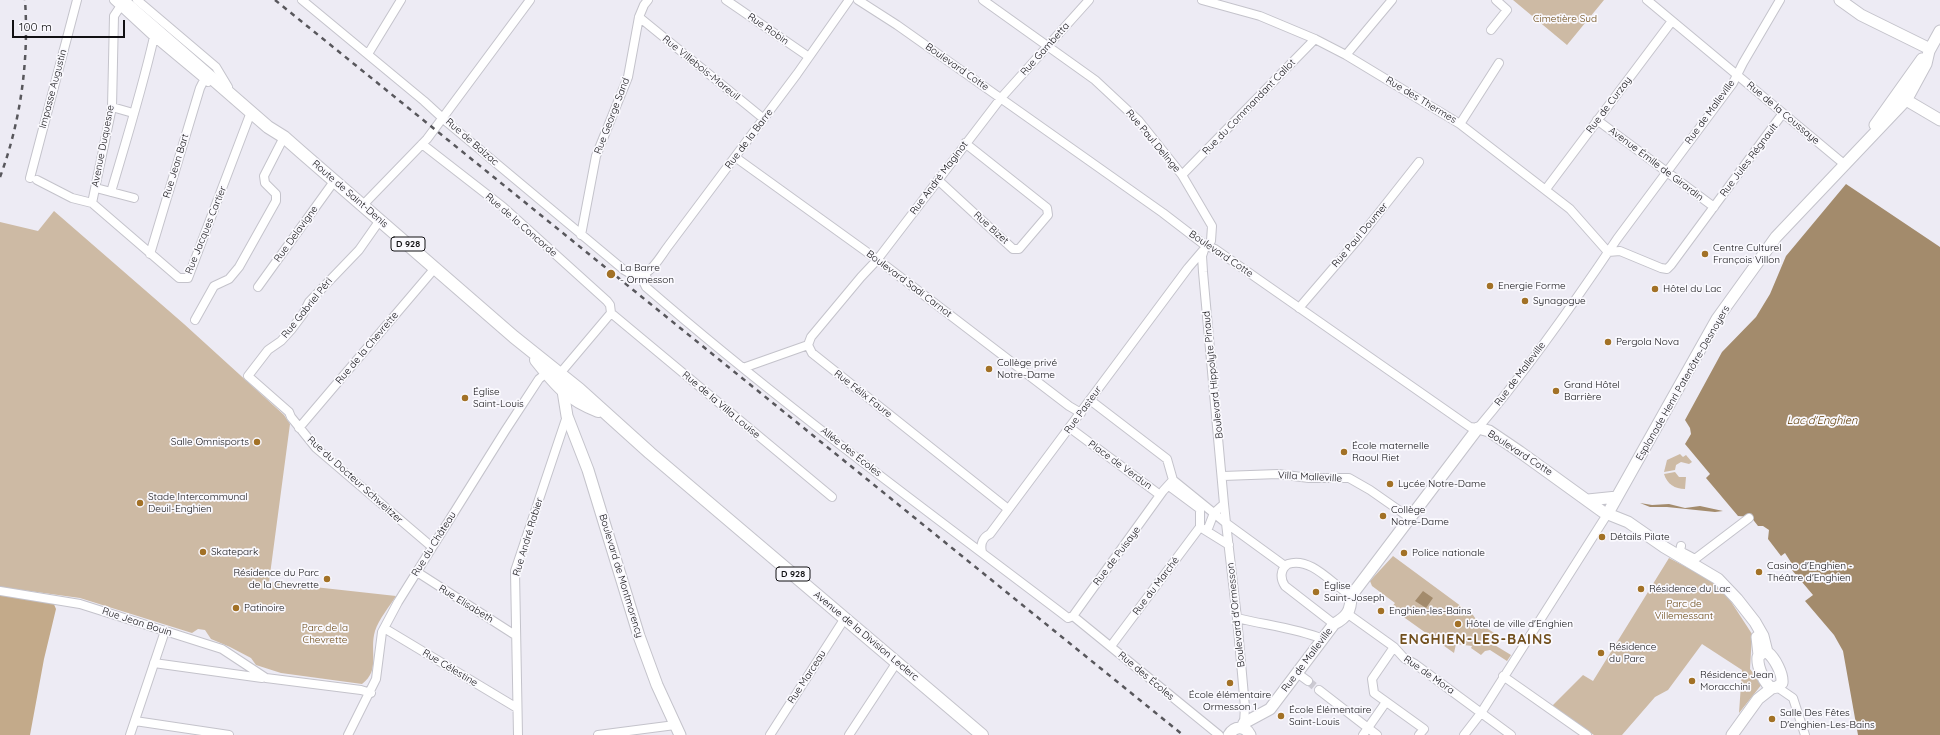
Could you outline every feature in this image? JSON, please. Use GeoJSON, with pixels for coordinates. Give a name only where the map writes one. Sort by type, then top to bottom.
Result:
{"type":"FeatureCollection","features":[{"type":"Feature","properties":{"kind":"main road"},"geometry":{"type":"LineString","coordinates":[[1840,0],[1855,11],[1929,50]]}},
{"type":"Feature","properties":{"kind":"main road","name":"Route de Saint-Denis"},"geometry":{"type":"LineString","coordinates":[[121,4],[207,78],[227,89],[269,124],[453,284]]}},
{"type":"Feature","properties":{"kind":"main road","name":"Esplanade Henri Patenôtre-Desnoyers"},"geometry":{"type":"LineString","coordinates":[[1608,513],[1717,319],[1776,237],[1844,164],[1901,98],[1940,31]]}},
{"type":"Feature","properties":{"kind":"main road","name":"Route de Saint-Denis"},"geometry":{"type":"LineString","coordinates":[[227,89],[251,112],[269,124]]}},
{"type":"Feature","properties":{"kind":"main road"},"geometry":{"type":"LineString","coordinates":[[1901,98],[1940,120]]}},
{"type":"Feature","properties":{"kind":"main road","name":"Avenue de la Division Leclerc"},"geometry":{"type":"LineString","coordinates":[[453,284],[522,344],[553,374],[579,389],[604,414],[982,735]]}},
{"type":"Feature","properties":{"kind":"main road","name":"Avenue de la Division Leclerc"},"geometry":{"type":"LineString","coordinates":[[553,374],[573,409],[604,414]]}},
{"type":"Feature","properties":{"kind":"main road"},"geometry":{"type":"LineString","coordinates":[[573,409],[579,389]]}},
{"type":"Feature","properties":{"kind":"main road","name":"Boulevard de Montmorency"},"geometry":{"type":"LineString","coordinates":[[563,391],[573,409],[588,470],[639,636],[677,730]]}},
{"type":"Feature","properties":{"kind":"main road","name":"Boulevard Cotte"},"geometry":{"type":"LineString","coordinates":[[1478,428],[1489,431],[1588,500],[1605,508],[1608,513]]}},
{"type":"Feature","properties":{"kind":"main road","name":"Rue de Malleville"},"geometry":{"type":"LineString","coordinates":[[1229,735],[1235,728],[1245,728],[1270,709],[1334,624],[1348,614],[1351,605],[1351,596],[1478,428]]}},
{"type":"Feature","properties":{"kind":"main road"},"geometry":{"type":"LineString","coordinates":[[1588,500],[1618,495],[1620,509],[1628,522]]}},
{"type":"Feature","properties":{"kind":"main road"},"geometry":{"type":"LineString","coordinates":[[1608,513],[1628,522],[1718,579],[1737,599],[1755,622],[1763,636],[1763,653],[1758,663],[1767,684],[1775,688]]}},
{"type":"Feature","properties":{"kind":"main road"},"geometry":{"type":"LineString","coordinates":[[1608,513],[1614,522],[1710,579],[1726,594],[1752,626],[1763,653],[1773,658],[1782,678],[1782,683],[1758,700],[1732,735]]}},
{"type":"Feature","properties":{"kind":"street","name":"Impasse Augustin"},"geometry":{"type":"LineString","coordinates":[[77,0],[33,179],[72,198],[92,203]]}},
{"type":"Feature","properties":{"kind":"street","name":"Route de Saint-Denis"},"geometry":{"type":"LineString","coordinates":[[114,0],[121,4],[154,37],[207,78]]}},
{"type":"Feature","properties":{"kind":"street","name":"Route de Saint-Denis"},"geometry":{"type":"LineString","coordinates":[[137,0],[216,67],[227,89]]}},
{"type":"Feature","properties":{"kind":"street"},"geometry":{"type":"LineString","coordinates":[[368,54],[401,0]]}},
{"type":"Feature","properties":{"kind":"street"},"geometry":{"type":"LineString","coordinates":[[363,205],[422,144],[530,0]]}},
{"type":"Feature","properties":{"kind":"street","name":"Rue George Sand"},"geometry":{"type":"LineString","coordinates":[[581,235],[596,156],[628,77],[639,17],[648,0]]}},
{"type":"Feature","properties":{"kind":"street","name":"Rue Robin"},"geometry":{"type":"LineString","coordinates":[[726,0],[809,57]]}},
{"type":"Feature","properties":{"kind":"street","name":"Rue de la Barre"},"geometry":{"type":"LineString","coordinates":[[645,274],[649,272],[764,119],[849,0]]}},
{"type":"Feature","properties":{"kind":"street","name":"Boulevard Cotte"},"geometry":{"type":"LineString","coordinates":[[858,0],[1001,98],[1163,213],[1206,246],[1215,249],[1470,427],[1478,428]]}},
{"type":"Feature","properties":{"kind":"street","name":"Rue Paul Delinge"},"geometry":{"type":"LineString","coordinates":[[983,0],[1108,92],[1139,121],[1182,175],[1212,226],[1211,240],[1206,246]]}},
{"type":"Feature","properties":{"kind":"street","name":"Rue Gambetta"},"geometry":{"type":"LineString","coordinates":[[1001,98],[1046,46],[1089,0]]}},
{"type":"Feature","properties":{"kind":"street","name":"Rue des Thermes"},"geometry":{"type":"LineString","coordinates":[[1202,0],[1260,16],[1315,38],[1460,124],[1570,209],[1608,252]]}},
{"type":"Feature","properties":{"kind":"street"},"geometry":{"type":"LineString","coordinates":[[1346,55],[1392,0]]}},
{"type":"Feature","properties":{"kind":"street"},"geometry":{"type":"LineString","coordinates":[[1491,30],[1507,10],[1496,0]]}},
{"type":"Feature","properties":{"kind":"street","name":"Rue de la Coussaye"},"geometry":{"type":"LineString","coordinates":[[1647,0],[1844,164]]}},
{"type":"Feature","properties":{"kind":"street","name":"Rue de Malleville"},"geometry":{"type":"LineString","coordinates":[[1478,428],[1508,391],[1602,264],[1608,252],[1733,83],[1780,0]]}},
{"type":"Feature","properties":{"kind":"street","name":"Rue de Balzac"},"geometry":{"type":"LineString","coordinates":[[305,1],[581,235],[631,274],[640,276],[645,274]]}},
{"type":"Feature","properties":{"kind":"street","name":"Avenue Duquesne"},"geometry":{"type":"LineString","coordinates":[[92,203],[112,107],[114,16],[121,4]]}},
{"type":"Feature","properties":{"kind":"street","name":"Rue Villebois-Mareuil"},"geometry":{"type":"LineString","coordinates":[[639,17],[764,119]]}},
{"type":"Feature","properties":{"kind":"street","name":"Rue de Curzay"},"geometry":{"type":"LineString","coordinates":[[1546,189],[1672,21]]}},
{"type":"Feature","properties":{"kind":"street"},"geometry":{"type":"LineString","coordinates":[[111,192],[133,113],[143,84],[154,37]]}},
{"type":"Feature","properties":{"kind":"street","name":"Rue du Commandant Callot"},"geometry":{"type":"LineString","coordinates":[[1182,175],[1315,38]]}},
{"type":"Feature","properties":{"kind":"street"},"geometry":{"type":"LineString","coordinates":[[1460,124],[1499,63]]}},
{"type":"Feature","properties":{"kind":"street","name":"Rue Jean Bart"},"geometry":{"type":"LineString","coordinates":[[150,254],[200,88],[207,78]]}},
{"type":"Feature","properties":{"kind":"street","name":"Rue André Maginot"},"geometry":{"type":"LineString","coordinates":[[877,260],[1001,98]]}},
{"type":"Feature","properties":{"kind":"street"},"geometry":{"type":"LineString","coordinates":[[112,107],[133,113]]}},
{"type":"Feature","properties":{"kind":"street","name":"Rue Jacques Cartier"},"geometry":{"type":"LineString","coordinates":[[92,203],[150,254],[180,278],[186,279],[190,275],[251,112]]}},
{"type":"Feature","properties":{"kind":"street","name":"Rue Jules Régnault"},"geometry":{"type":"LineString","coordinates":[[1608,252],[1620,251],[1660,268],[1667,269],[1783,113]]}},
{"type":"Feature","properties":{"kind":"street","name":"Avenue Émile de Girardin"},"geometry":{"type":"LineString","coordinates":[[1597,120],[1714,207]]}},
{"type":"Feature","properties":{"kind":"street"},"geometry":{"type":"LineString","coordinates":[[195,320],[214,286],[229,279],[239,267],[276,201],[276,194],[265,184],[264,176],[284,137]]}},
{"type":"Feature","properties":{"kind":"street","name":"Rue de la Concorde"},"geometry":{"type":"LineString","coordinates":[[422,144],[503,207],[607,301],[610,305],[611,313]]}},
{"type":"Feature","properties":{"kind":"street","name":"Rue Bizet"},"geometry":{"type":"LineString","coordinates":[[938,180],[1013,249],[1019,249],[1048,215],[1047,208],[965,144]]}},
{"type":"Feature","properties":{"kind":"street","name":"Boulevard Sadi Carnot"},"geometry":{"type":"LineString","coordinates":[[735,157],[877,260],[1069,406],[1081,413]]}},
{"type":"Feature","properties":{"kind":"street","name":"Rue Paul Doumer"},"geometry":{"type":"LineString","coordinates":[[1299,308],[1359,238],[1419,162]]}},
{"type":"Feature","properties":{"kind":"street","name":"Rue Delavigne"},"geometry":{"type":"LineString","coordinates":[[258,287],[335,180]]}},
{"type":"Feature","properties":{"kind":"street"},"geometry":{"type":"LineString","coordinates":[[96,188],[134,198]]}},
{"type":"Feature","properties":{"kind":"street","name":"Rue Gabriel Péri"},"geometry":{"type":"LineString","coordinates":[[248,376],[268,350],[281,341],[291,330],[303,314],[309,302],[359,250],[380,220]]}},
{"type":"Feature","properties":{"kind":"street","name":"Rue Pasteur"},"geometry":{"type":"LineString","coordinates":[[982,552],[982,543],[1206,246]]}},
{"type":"Feature","properties":{"kind":"street","name":"Boulevard Hippolyte Pinaud"},"geometry":{"type":"LineString","coordinates":[[1206,246],[1202,256],[1203,272],[1223,476],[1226,523]]}},
{"type":"Feature","properties":{"kind":"street"},"geometry":{"type":"LineString","coordinates":[[743,368],[808,345],[811,337],[860,277],[877,260]]}},
{"type":"Feature","properties":{"kind":"street","name":"Rue de la Chevrette"},"geometry":{"type":"LineString","coordinates":[[299,428],[435,268]]}},
{"type":"Feature","properties":{"kind":"street"},"geometry":{"type":"LineString","coordinates":[[1188,268],[1196,268],[1203,272]]}},
{"type":"Feature","properties":{"kind":"street","name":"Allée des Écoles"},"geometry":{"type":"LineString","coordinates":[[645,274],[647,278],[644,282],[646,287],[743,368],[936,520],[982,552],[1068,618],[1073,616]]}},
{"type":"Feature","properties":{"kind":"street","name":"Rue du Château"},"geometry":{"type":"LineString","coordinates":[[348,735],[371,693],[376,679],[384,628],[398,602],[432,547],[533,389],[553,374],[611,313]]}},
{"type":"Feature","properties":{"kind":"street","name":"Rue de la Villa Louise"},"geometry":{"type":"LineString","coordinates":[[611,313],[832,497]]}},
{"type":"Feature","properties":{"kind":"street","name":"Rue Félix Faure"},"geometry":{"type":"LineString","coordinates":[[808,345],[812,354],[1008,509]]}},
{"type":"Feature","properties":{"kind":"street","name":"Rue du Docteur Schweitzer"},"geometry":{"type":"LineString","coordinates":[[248,376],[289,412],[299,428],[316,448],[432,547]]}},
{"type":"Feature","properties":{"kind":"street"},"geometry":{"type":"LineString","coordinates":[[1090,400],[1167,459],[1171,483],[1285,566]]}},
{"type":"Feature","properties":{"kind":"street","name":"Rue André Rabier"},"geometry":{"type":"LineString","coordinates":[[518,735],[515,571],[573,409]]}},
{"type":"Feature","properties":{"kind":"street","name":"Place de Verdun"},"geometry":{"type":"LineString","coordinates":[[1070,428],[1160,495],[1171,483]]}},
{"type":"Feature","properties":{"kind":"street","name":"Villa Malleville"},"geometry":{"type":"LineString","coordinates":[[1223,476],[1278,474],[1309,478],[1349,478],[1370,490],[1410,518]]}},
{"type":"Feature","properties":{"kind":"street","name":"Rue de Puisaye"},"geometry":{"type":"LineString","coordinates":[[1073,616],[1160,495]]}},
{"type":"Feature","properties":{"kind":"street"},"geometry":{"type":"LineString","coordinates":[[1204,529],[1214,513],[1224,504]]}},
{"type":"Feature","properties":{"kind":"street"},"geometry":{"type":"LineString","coordinates":[[1201,506],[1204,529]]}},
{"type":"Feature","properties":{"kind":"street"},"geometry":{"type":"LineString","coordinates":[[1464,735],[1481,713],[1503,676],[1608,513]]}},
{"type":"Feature","properties":{"kind":"street"},"geometry":{"type":"LineString","coordinates":[[1681,546],[1680,551],[1695,559],[1749,518]]}},
{"type":"Feature","properties":{"kind":"street","name":"Boulevard d'Ormesson"},"geometry":{"type":"LineString","coordinates":[[1226,523],[1237,618],[1245,728]]}},
{"type":"Feature","properties":{"kind":"street"},"geometry":{"type":"LineString","coordinates":[[1204,529],[1228,543],[1241,534]]}},
{"type":"Feature","properties":{"kind":"street","name":"Rue du Marché"},"geometry":{"type":"LineString","coordinates":[[1111,646],[1204,529]]}},
{"type":"Feature","properties":{"kind":"street"},"geometry":{"type":"LineString","coordinates":[[1334,624],[1284,586],[1281,576],[1285,566],[1293,562],[1302,562],[1317,570],[1351,596]]}},
{"type":"Feature","properties":{"kind":"street","name":"Rue Elisabeth"},"geometry":{"type":"LineString","coordinates":[[417,572],[515,635]]}},
{"type":"Feature","properties":{"kind":"street","name":"Rue Jean Bouin"},"geometry":{"type":"LineString","coordinates":[[0,591],[80,604],[222,649],[266,678]]}},
{"type":"Feature","properties":{"kind":"street","name":"Rue de Mora"},"geometry":{"type":"LineString","coordinates":[[1348,614],[1394,647],[1404,658],[1415,664],[1511,735]]}},
{"type":"Feature","properties":{"kind":"street","name":"Rue des Écoles"},"geometry":{"type":"LineString","coordinates":[[1073,616],[1219,735]]}},
{"type":"Feature","properties":{"kind":"street","name":"Rue Marceau"},"geometry":{"type":"LineString","coordinates":[[770,735],[845,618]]}},
{"type":"Feature","properties":{"kind":"street"},"geometry":{"type":"LineString","coordinates":[[1237,618],[1304,632],[1323,639]]}},
{"type":"Feature","properties":{"kind":"street","name":"Rue Célestine"},"geometry":{"type":"LineString","coordinates":[[384,628],[517,708]]}},
{"type":"Feature","properties":{"kind":"street"},"geometry":{"type":"LineString","coordinates":[[130,735],[165,631]]}},
{"type":"Feature","properties":{"kind":"street"},"geometry":{"type":"LineString","coordinates":[[1394,647],[1372,679],[1374,693],[1424,728],[1419,735]]}},
{"type":"Feature","properties":{"kind":"street"},"geometry":{"type":"LineString","coordinates":[[849,735],[896,662]]}},
{"type":"Feature","properties":{"kind":"street","name":"Rue Jean Bouin"},"geometry":{"type":"LineString","coordinates":[[154,663],[360,690],[371,693]]}},
{"type":"Feature","properties":{"kind":"street"},"geometry":{"type":"LineString","coordinates":[[1297,673],[1308,681]]}},
{"type":"Feature","properties":{"kind":"street"},"geometry":{"type":"LineString","coordinates":[[1503,676],[1587,735]]}},
{"type":"Feature","properties":{"kind":"street"},"geometry":{"type":"LineString","coordinates":[[1775,688],[1792,698],[1805,735]]}},
{"type":"Feature","properties":{"kind":"street"},"geometry":{"type":"LineString","coordinates":[[1319,690],[1365,732],[1377,735]]}},
{"type":"Feature","properties":{"kind":"street"},"geometry":{"type":"LineString","coordinates":[[1365,732],[1386,702]]}},
{"type":"Feature","properties":{"kind":"street"},"geometry":{"type":"LineString","coordinates":[[135,721],[229,735]]}},
{"type":"Feature","properties":{"kind":"street"},"geometry":{"type":"LineString","coordinates":[[599,735],[677,730]]}},
{"type":"Feature","properties":{"kind":"green space","name":"Cimetière Sud"},"geometry":{"type":"Polygon","coordinates":[[[1513,0],[1604,0],[1567,45],[1513,0]]]}},
{"type":"Feature","properties":{"kind":"green space","name":"Stade Intercommunal Deuil-Enghien"},"geometry":{"type":"Polygon","coordinates":[[[54,211],[184,324],[284,415],[290,424],[269,582],[396,596],[375,631],[373,638],[373,666],[368,679],[362,684],[281,673],[256,665],[251,658],[211,639],[205,630],[198,629],[192,633],[80,598],[0,587],[0,222],[38,231],[54,211]]]}},
{"type":"Feature","properties":{"kind":"green space"},"geometry":{"type":"Polygon","coordinates":[[[1680,454],[1683,457],[1686,455],[1692,462],[1689,464],[1681,462],[1676,465],[1675,470],[1664,472],[1667,460],[1680,454]]]}},
{"type":"Feature","properties":{"kind":"green space"},"geometry":{"type":"Polygon","coordinates":[[[1675,472],[1679,477],[1686,477],[1685,489],[1678,488],[1667,481],[1664,474],[1675,472]]]}},
{"type":"Feature","properties":{"kind":"green space"},"geometry":{"type":"Polygon","coordinates":[[[1393,556],[1473,615],[1482,628],[1483,626],[1496,634],[1492,640],[1493,644],[1511,655],[1507,661],[1490,650],[1485,651],[1481,655],[1471,648],[1472,646],[1456,644],[1454,653],[1391,608],[1395,603],[1372,586],[1370,581],[1393,556]]]}},
{"type":"Feature","properties":{"kind":"green space","name":"Parc de Villemessant"},"geometry":{"type":"Polygon","coordinates":[[[1669,558],[1709,579],[1726,594],[1752,634],[1750,669],[1762,684],[1739,713],[1742,670],[1702,644],[1668,690],[1655,697],[1622,735],[1594,735],[1550,708],[1583,675],[1593,681],[1669,558]]]}},
{"type":"Feature","properties":{"kind":"shaded area"},"geometry":{"type":"Polygon","coordinates":[[[0,595],[53,602],[56,609],[44,659],[30,735],[0,735],[0,595]]]}},
{"type":"Feature","properties":{"kind":"water","name":"Lac d'Enghien"},"geometry":{"type":"Polygon","coordinates":[[[1846,184],[1940,247],[1940,735],[1858,735],[1843,651],[1834,635],[1805,601],[1813,595],[1791,569],[1794,567],[1785,553],[1781,556],[1768,539],[1769,530],[1763,526],[1758,526],[1751,517],[1738,516],[1706,478],[1710,474],[1685,444],[1691,434],[1690,428],[1685,420],[1722,352],[1756,317],[1770,294],[1786,256],[1846,184]]]}},
{"type":"Feature","properties":{"kind":"water"},"geometry":{"type":"Polygon","coordinates":[[[1640,503],[1652,505],[1669,504],[1685,508],[1700,506],[1723,511],[1715,512],[1667,507],[1650,507],[1640,503]]]}},
{"type":"Feature","properties":{"kind":"water"},"geometry":{"type":"Polygon","coordinates":[[[1423,591],[1433,598],[1426,608],[1415,601],[1423,591]]]}},
{"type":"Feature","properties":{"kind":"tunnel"},"geometry":{"type":"LineString","coordinates":[[1308,681],[1319,690]]}},
{"type":"Feature","properties":{"kind":"railway"},"geometry":{"type":"LineString","coordinates":[[0,177],[13,134],[22,90],[26,45],[25,0]]}},
{"type":"Feature","properties":{"kind":"railway"},"geometry":{"type":"LineString","coordinates":[[275,0],[1183,735]]}},
{"type":"Feature","properties":{"kind":"place","name":"Centre Culturel François Villon"},"geometry":{"type":"Point","coordinates":[1705,254]}},
{"type":"Feature","properties":{"kind":"place","name":"La Barre - Ormesson"},"geometry":{"type":"Point","coordinates":[611,274]}},
{"type":"Feature","properties":{"kind":"place","name":"Energie Forme"},"geometry":{"type":"Point","coordinates":[1490,286]}},
{"type":"Feature","properties":{"kind":"place","name":"Hôtel du Lac"},"geometry":{"type":"Point","coordinates":[1655,289]}},
{"type":"Feature","properties":{"kind":"place","name":"Synagogue"},"geometry":{"type":"Point","coordinates":[1525,301]}},
{"type":"Feature","properties":{"kind":"place","name":"Pergola Nova"},"geometry":{"type":"Point","coordinates":[1608,342]}},
{"type":"Feature","properties":{"kind":"place","name":"Collège privé Notre-Dame"},"geometry":{"type":"Point","coordinates":[989,369]}},
{"type":"Feature","properties":{"kind":"place","name":"Grand Hôtel Barrière"},"geometry":{"type":"Point","coordinates":[1556,391]}},
{"type":"Feature","properties":{"kind":"place","name":"Église Saint-Louis"},"geometry":{"type":"Point","coordinates":[465,398]}},
{"type":"Feature","properties":{"kind":"place","name":"Salle Omnisports"},"geometry":{"type":"Point","coordinates":[257,442]}},
{"type":"Feature","properties":{"kind":"place","name":"École maternelle Raoul Riet"},"geometry":{"type":"Point","coordinates":[1344,452]}},
{"type":"Feature","properties":{"kind":"place","name":"Lycée Notre-Dame"},"geometry":{"type":"Point","coordinates":[1390,484]}},
{"type":"Feature","properties":{"kind":"place","name":"Stade Intercommunal Deuil-Enghien"},"geometry":{"type":"Point","coordinates":[140,503]}},
{"type":"Feature","properties":{"kind":"place","name":"Collège Notre-Dame"},"geometry":{"type":"Point","coordinates":[1383,516]}},
{"type":"Feature","properties":{"kind":"place","name":"Détails Pilate"},"geometry":{"type":"Point","coordinates":[1602,537]}},
{"type":"Feature","properties":{"kind":"place","name":"Skatepark"},"geometry":{"type":"Point","coordinates":[203,552]}},
{"type":"Feature","properties":{"kind":"place","name":"Police nationale"},"geometry":{"type":"Point","coordinates":[1404,553]}},
{"type":"Feature","properties":{"kind":"place","name":"Casino d'Enghien - Théâtre d'Enghien"},"geometry":{"type":"Point","coordinates":[1759,572]}},
{"type":"Feature","properties":{"kind":"place","name":"Résidence du Parc de la Chevrette"},"geometry":{"type":"Point","coordinates":[327,579]}},
{"type":"Feature","properties":{"kind":"place","name":"Résidence du Lac"},"geometry":{"type":"Point","coordinates":[1641,589]}},
{"type":"Feature","properties":{"kind":"place","name":"Église Saint-Joseph"},"geometry":{"type":"Point","coordinates":[1316,592]}},
{"type":"Feature","properties":{"kind":"place","name":"Patinoire"},"geometry":{"type":"Point","coordinates":[236,608]}},
{"type":"Feature","properties":{"kind":"place","name":"Enghien-les-Bains"},"geometry":{"type":"Point","coordinates":[1381,611]}},
{"type":"Feature","properties":{"kind":"place","name":"Hôtel de ville d'Enghien"},"geometry":{"type":"Point","coordinates":[1458,624]}},
{"type":"Feature","properties":{"kind":"place","name":"Résidence du Parc"},"geometry":{"type":"Point","coordinates":[1601,653]}},
{"type":"Feature","properties":{"kind":"place","name":"Résidence Jean Moracchini"},"geometry":{"type":"Point","coordinates":[1692,681]}},
{"type":"Feature","properties":{"kind":"place","name":"École élémentaire Ormesson 1"},"geometry":{"type":"Point","coordinates":[1230,683]}},
{"type":"Feature","properties":{"kind":"place","name":"École Élémentaire Saint-Louis"},"geometry":{"type":"Point","coordinates":[1281,716]}},
{"type":"Feature","properties":{"kind":"place","name":"Salle Des Fêtes D'enghien-Les-Bains"},"geometry":{"type":"Point","coordinates":[1772,719]}},
{"type":"Feature","properties":{"kind":"district","name":"ENGHIEN-LES-BAINS"},"geometry":{"type":"Point","coordinates":[1476,640]}},
{"type":"Feature","properties":{"kind":"park label","name":"Parc de la Chevrette"},"geometry":{"type":"Point","coordinates":[325,634]}}]}
